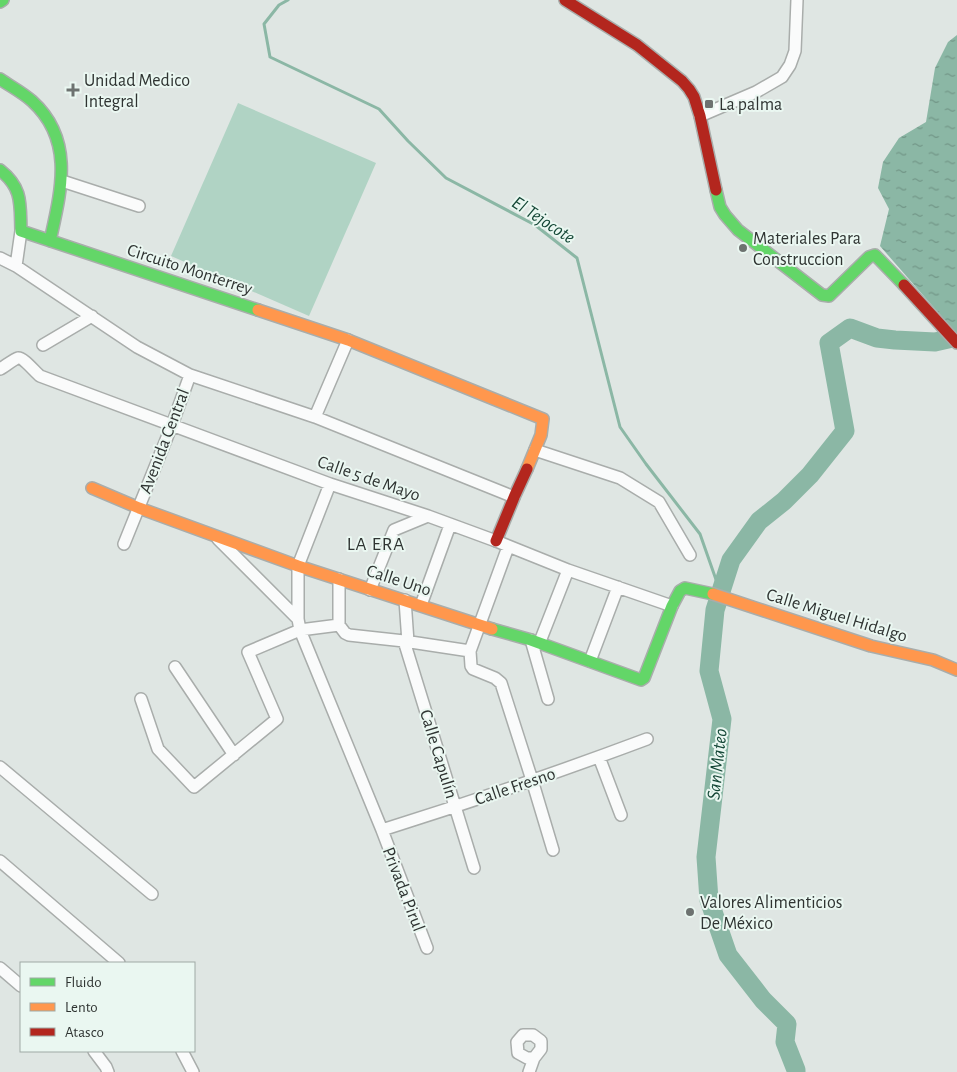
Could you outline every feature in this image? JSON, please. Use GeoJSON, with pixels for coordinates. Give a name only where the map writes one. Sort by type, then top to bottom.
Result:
{"type":"FeatureCollection","features":[{"type":"Feature","properties":{"kind":"street"},"geometry":{"type":"LineString","coordinates":[[565,0],[637,44],[689,89],[694,97],[700,116],[720,207],[726,218],[735,228],[822,295],[828,296],[834,292],[870,256],[875,255],[957,343]]}},
{"type":"Feature","properties":{"kind":"street"},"geometry":{"type":"LineString","coordinates":[[700,116],[756,92],[782,77],[790,65],[795,52],[795,0]]}},
{"type":"Feature","properties":{"kind":"street"},"geometry":{"type":"LineString","coordinates":[[0,79],[33,102],[45,114],[61,147],[62,181],[50,241]]}},
{"type":"Feature","properties":{"kind":"street"},"geometry":{"type":"LineString","coordinates":[[0,170],[15,183],[20,197],[21,231],[16,266]]}},
{"type":"Feature","properties":{"kind":"street"},"geometry":{"type":"LineString","coordinates":[[62,181],[138,206]]}},
{"type":"Feature","properties":{"kind":"street","name":"Circuito Monterrey"},"geometry":{"type":"LineString","coordinates":[[21,231],[348,340],[543,419],[544,424],[536,450],[496,542]]}},
{"type":"Feature","properties":{"kind":"street"},"geometry":{"type":"LineString","coordinates":[[0,258],[16,266],[137,347],[190,375],[315,417],[514,497]]}},
{"type":"Feature","properties":{"kind":"street"},"geometry":{"type":"LineString","coordinates":[[43,345],[92,316]]}},
{"type":"Feature","properties":{"kind":"street"},"geometry":{"type":"LineString","coordinates":[[315,417],[348,340]]}},
{"type":"Feature","properties":{"kind":"street","name":"Calle 5 de Mayo"},"geometry":{"type":"LineString","coordinates":[[7,363],[21,359],[40,376],[330,484],[428,516],[568,570],[672,606]]}},
{"type":"Feature","properties":{"kind":"street","name":"Avenida Central"},"geometry":{"type":"LineString","coordinates":[[124,544],[190,375]]}},
{"type":"Feature","properties":{"kind":"street"},"geometry":{"type":"LineString","coordinates":[[536,450],[620,478],[659,502],[690,555]]}},
{"type":"Feature","properties":{"kind":"street"},"geometry":{"type":"LineString","coordinates":[[330,484],[298,566],[299,625],[382,830]]}},
{"type":"Feature","properties":{"kind":"street","name":"Calle Uno"},"geometry":{"type":"LineString","coordinates":[[92,488],[138,508],[298,566],[535,642],[641,680],[644,678],[672,606]]}},
{"type":"Feature","properties":{"kind":"street"},"geometry":{"type":"LineString","coordinates":[[370,590],[394,530],[428,516]]}},
{"type":"Feature","properties":{"kind":"street"},"geometry":{"type":"LineString","coordinates":[[421,605],[450,525]]}},
{"type":"Feature","properties":{"kind":"street"},"geometry":{"type":"LineString","coordinates":[[215,536],[299,625]]}},
{"type":"Feature","properties":{"kind":"street"},"geometry":{"type":"LineString","coordinates":[[508,547],[470,651],[471,666],[473,669],[495,678],[501,683],[553,850]]}},
{"type":"Feature","properties":{"kind":"street"},"geometry":{"type":"LineString","coordinates":[[548,699],[535,642],[568,570]]}},
{"type":"Feature","properties":{"kind":"street"},"geometry":{"type":"LineString","coordinates":[[339,579],[339,626],[345,634],[470,651]]}},
{"type":"Feature","properties":{"kind":"street"},"geometry":{"type":"LineString","coordinates":[[590,661],[618,587]]}},
{"type":"Feature","properties":{"kind":"street","name":"Calle Miguel Hidalgo"},"geometry":{"type":"LineString","coordinates":[[672,606],[680,591],[685,588],[707,592],[870,646],[933,660],[957,670]]}},
{"type":"Feature","properties":{"kind":"street","name":"Calle Capulín"},"geometry":{"type":"LineString","coordinates":[[405,600],[406,641],[474,868]]}},
{"type":"Feature","properties":{"kind":"street"},"geometry":{"type":"LineString","coordinates":[[140,699],[158,749],[194,787],[277,719],[248,652],[299,625],[339,626]]}},
{"type":"Feature","properties":{"kind":"street"},"geometry":{"type":"LineString","coordinates":[[175,667],[234,755]]}},
{"type":"Feature","properties":{"kind":"street","name":"Calle Fresno"},"geometry":{"type":"LineString","coordinates":[[382,830],[455,807],[647,739]]}},
{"type":"Feature","properties":{"kind":"street"},"geometry":{"type":"LineString","coordinates":[[599,757],[622,815]]}},
{"type":"Feature","properties":{"kind":"street"},"geometry":{"type":"LineString","coordinates":[[0,766],[152,894]]}},
{"type":"Feature","properties":{"kind":"street","name":"Privada Pirul"},"geometry":{"type":"LineString","coordinates":[[382,830],[427,948]]}},
{"type":"Feature","properties":{"kind":"street"},"geometry":{"type":"LineString","coordinates":[[0,861],[118,962]]}},
{"type":"Feature","properties":{"kind":"street"},"geometry":{"type":"LineString","coordinates":[[0,968],[20,985]]}},
{"type":"Feature","properties":{"kind":"street"},"geometry":{"type":"LineString","coordinates":[[95,1052],[108,1072]]}},
{"type":"Feature","properties":{"kind":"street"},"geometry":{"type":"LineString","coordinates":[[183,1052],[193,1072]]}},
{"type":"Feature","properties":{"kind":"street"},"geometry":{"type":"LineString","coordinates":[[529,1072],[534,1058]]}},
{"type":"Feature","properties":{"kind":"shaded area"},"geometry":{"type":"Polygon","coordinates":[[[238,103],[376,163],[309,316],[171,256],[238,103]]]}},
{"type":"Feature","properties":{"kind":"water"},"geometry":{"type":"Polygon","coordinates":[[[957,35],[957,334],[880,246],[889,209],[878,188],[883,162],[899,138],[926,122],[935,68],[948,42],[957,35]]]}},
{"type":"Feature","properties":{"kind":"waterway","name":"El Tejocote"},"geometry":{"type":"LineString","coordinates":[[288,0],[279,5],[264,24],[270,57],[379,109],[446,178],[535,225],[577,258],[620,427],[700,534],[720,591]]}},
{"type":"Feature","properties":{"kind":"waterway","name":"San Mateo"},"geometry":{"type":"LineString","coordinates":[[796,1072],[785,1042],[787,1024],[763,1000],[728,955],[709,900],[706,857],[722,719],[709,671],[715,610],[731,560],[759,521],[784,501],[810,475],[845,431],[829,343],[850,328],[877,338],[895,340],[935,342],[957,337]]}},
{"type":"Feature","properties":{"kind":"traffic: fast"},"geometry":{"type":"LineString","coordinates":[[0,79],[32,101],[46,116],[54,132],[59,149],[61,167],[58,204],[50,241]]}},
{"type":"Feature","properties":{"kind":"traffic: fast"},"geometry":{"type":"LineString","coordinates":[[0,170],[13,183],[19,197],[21,231],[258,310]]}},
{"type":"Feature","properties":{"kind":"traffic: fast"},"geometry":{"type":"LineString","coordinates":[[716,190],[720,207],[738,230],[822,295],[829,296],[869,257],[875,255],[904,285]]}},
{"type":"Feature","properties":{"kind":"traffic: fast"},"geometry":{"type":"LineString","coordinates":[[492,629],[531,640],[641,680],[644,678],[672,606],[680,591],[685,588],[713,594]]}},
{"type":"Feature","properties":{"kind":"traffic: slow"},"geometry":{"type":"LineString","coordinates":[[258,310],[348,340],[543,419],[541,435],[527,469]]}},
{"type":"Feature","properties":{"kind":"traffic: slow"},"geometry":{"type":"LineString","coordinates":[[92,488],[139,508],[298,566],[492,629]]}},
{"type":"Feature","properties":{"kind":"traffic: slow"},"geometry":{"type":"LineString","coordinates":[[713,594],[871,646],[933,660],[957,670]]}},
{"type":"Feature","properties":{"kind":"traffic: jam"},"geometry":{"type":"LineString","coordinates":[[565,0],[637,45],[682,81],[689,89],[694,97],[700,116],[716,190]]}},
{"type":"Feature","properties":{"kind":"traffic: jam"},"geometry":{"type":"LineString","coordinates":[[904,285],[957,343]]}},
{"type":"Feature","properties":{"kind":"traffic: jam"},"geometry":{"type":"LineString","coordinates":[[496,541],[527,469]]}},
{"type":"Feature","properties":{"kind":"place","name":"Unidad Medico Integral"},"geometry":{"type":"Point","coordinates":[73,90]}},
{"type":"Feature","properties":{"kind":"place","name":"La palma"},"geometry":{"type":"Point","coordinates":[709,104]}},
{"type":"Feature","properties":{"kind":"place","name":"Materiales Para Construccion"},"geometry":{"type":"Point","coordinates":[743,248]}},
{"type":"Feature","properties":{"kind":"place","name":"Valores Alimenticios De México"},"geometry":{"type":"Point","coordinates":[690,912]}},
{"type":"Feature","properties":{"kind":"district","name":"LA ERA"},"geometry":{"type":"Point","coordinates":[376,543]}}]}
